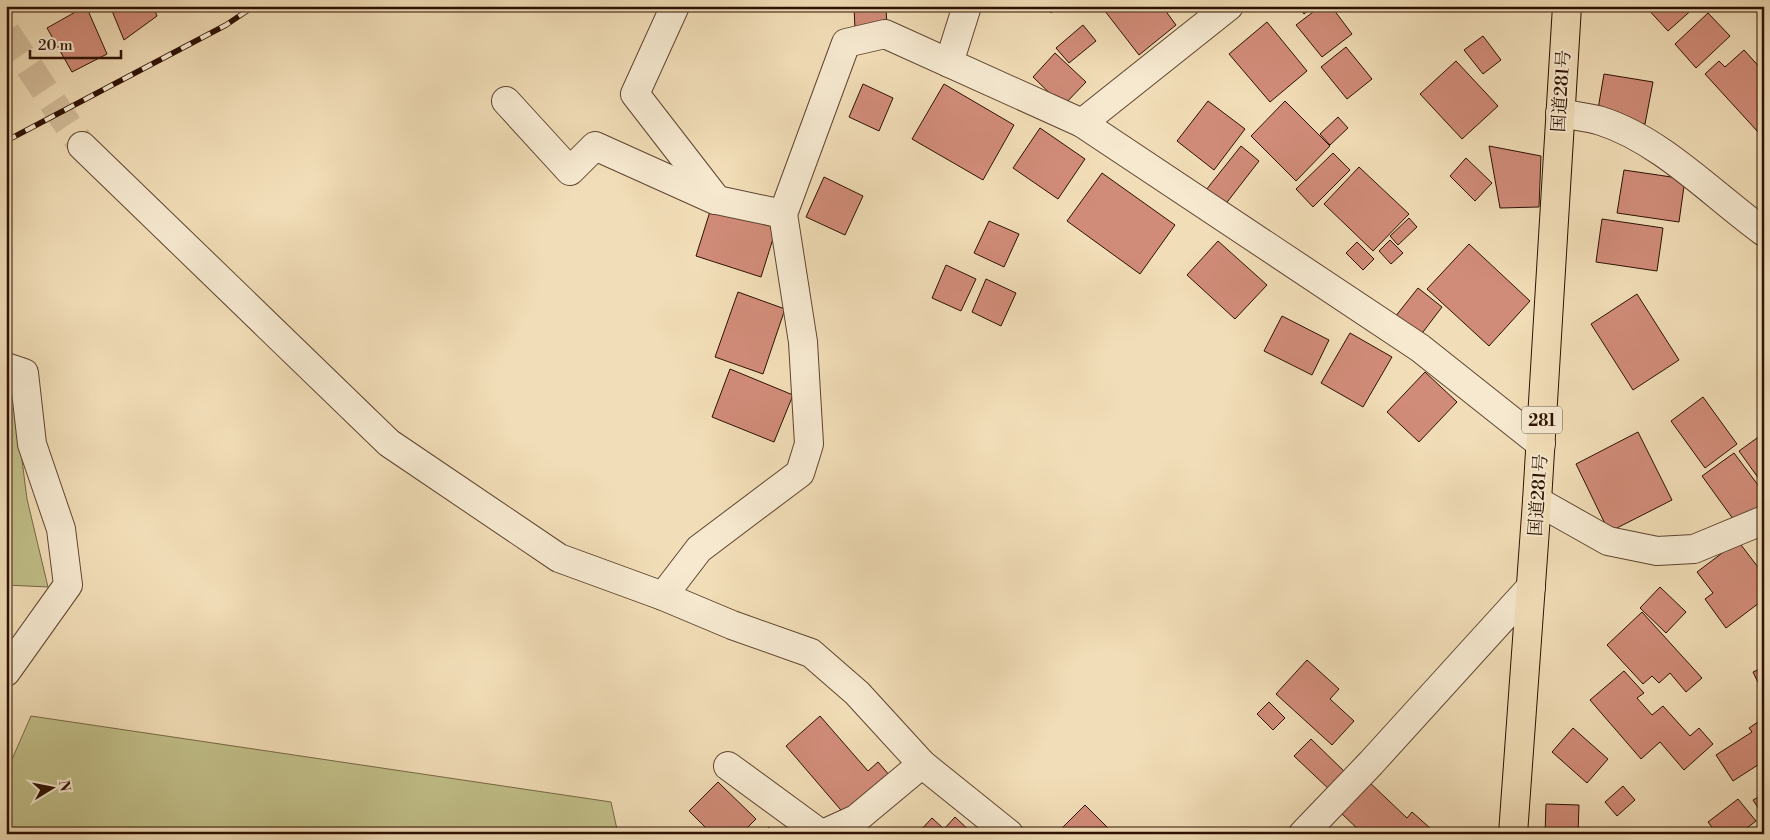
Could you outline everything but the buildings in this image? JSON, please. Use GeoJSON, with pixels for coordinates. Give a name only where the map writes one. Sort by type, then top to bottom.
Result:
{"type":"FeatureCollection","features":[{"type":"Feature","properties":{"kind":"highway","name":"国道281号"},"geometry":{"type":"LineString","coordinates":[[1513,834],[1541,444],[1567,6]]}},
{"type":"Feature","properties":{"kind":"street"},"geometry":{"type":"LineString","coordinates":[[675,6],[636,94],[717,200]]}},
{"type":"Feature","properties":{"kind":"street"},"geometry":{"type":"LineString","coordinates":[[949,63],[967,6]]}},
{"type":"Feature","properties":{"kind":"street"},"geometry":{"type":"LineString","coordinates":[[1082,123],[1229,6]]}},
{"type":"Feature","properties":{"kind":"street"},"geometry":{"type":"LineString","coordinates":[[663,596],[699,549],[800,473],[808,444],[803,342],[783,214],[846,43],[885,34],[1082,123],[1420,348],[1541,444]]}},
{"type":"Feature","properties":{"kind":"street"},"geometry":{"type":"LineString","coordinates":[[506,101],[570,171],[595,146],[717,200],[783,214]]}},
{"type":"Feature","properties":{"kind":"street"},"geometry":{"type":"LineString","coordinates":[[1560,113],[1601,121],[1633,135],[1674,161],[1764,232]]}},
{"type":"Feature","properties":{"kind":"street"},"geometry":{"type":"LineString","coordinates":[[82,146],[389,443],[559,558],[663,596],[732,625],[811,653],[857,693],[922,764],[1009,834]]}},
{"type":"Feature","properties":{"kind":"street"},"geometry":{"type":"LineString","coordinates":[[6,367],[24,373],[32,444],[61,528],[68,585],[9,664]]}},
{"type":"Feature","properties":{"kind":"street"},"geometry":{"type":"LineString","coordinates":[[1537,501],[1608,541],[1657,551],[1694,549],[1764,520]]}},
{"type":"Feature","properties":{"kind":"street"},"geometry":{"type":"LineString","coordinates":[[1303,834],[1371,763],[1531,587]]}},
{"type":"Feature","properties":{"kind":"street"},"geometry":{"type":"LineString","coordinates":[[728,766],[822,834],[856,819],[922,764]]}},
{"type":"Feature","properties":{"kind":"shaded area"},"geometry":{"type":"Polygon","coordinates":[[[6,390],[13,390],[27,499],[48,587],[6,585],[6,390]]]}},
{"type":"Feature","properties":{"kind":"shaded area"},"geometry":{"type":"Polygon","coordinates":[[[31,716],[611,802],[618,834],[6,834],[6,773],[31,716]]]}},
{"type":"Feature","properties":{"kind":"tunnel"},"geometry":{"type":"LineString","coordinates":[[6,32],[82,146]]}},
{"type":"Feature","properties":{"kind":"railway"},"geometry":{"type":"LineString","coordinates":[[6,141],[226,25],[254,6]]}}]}
